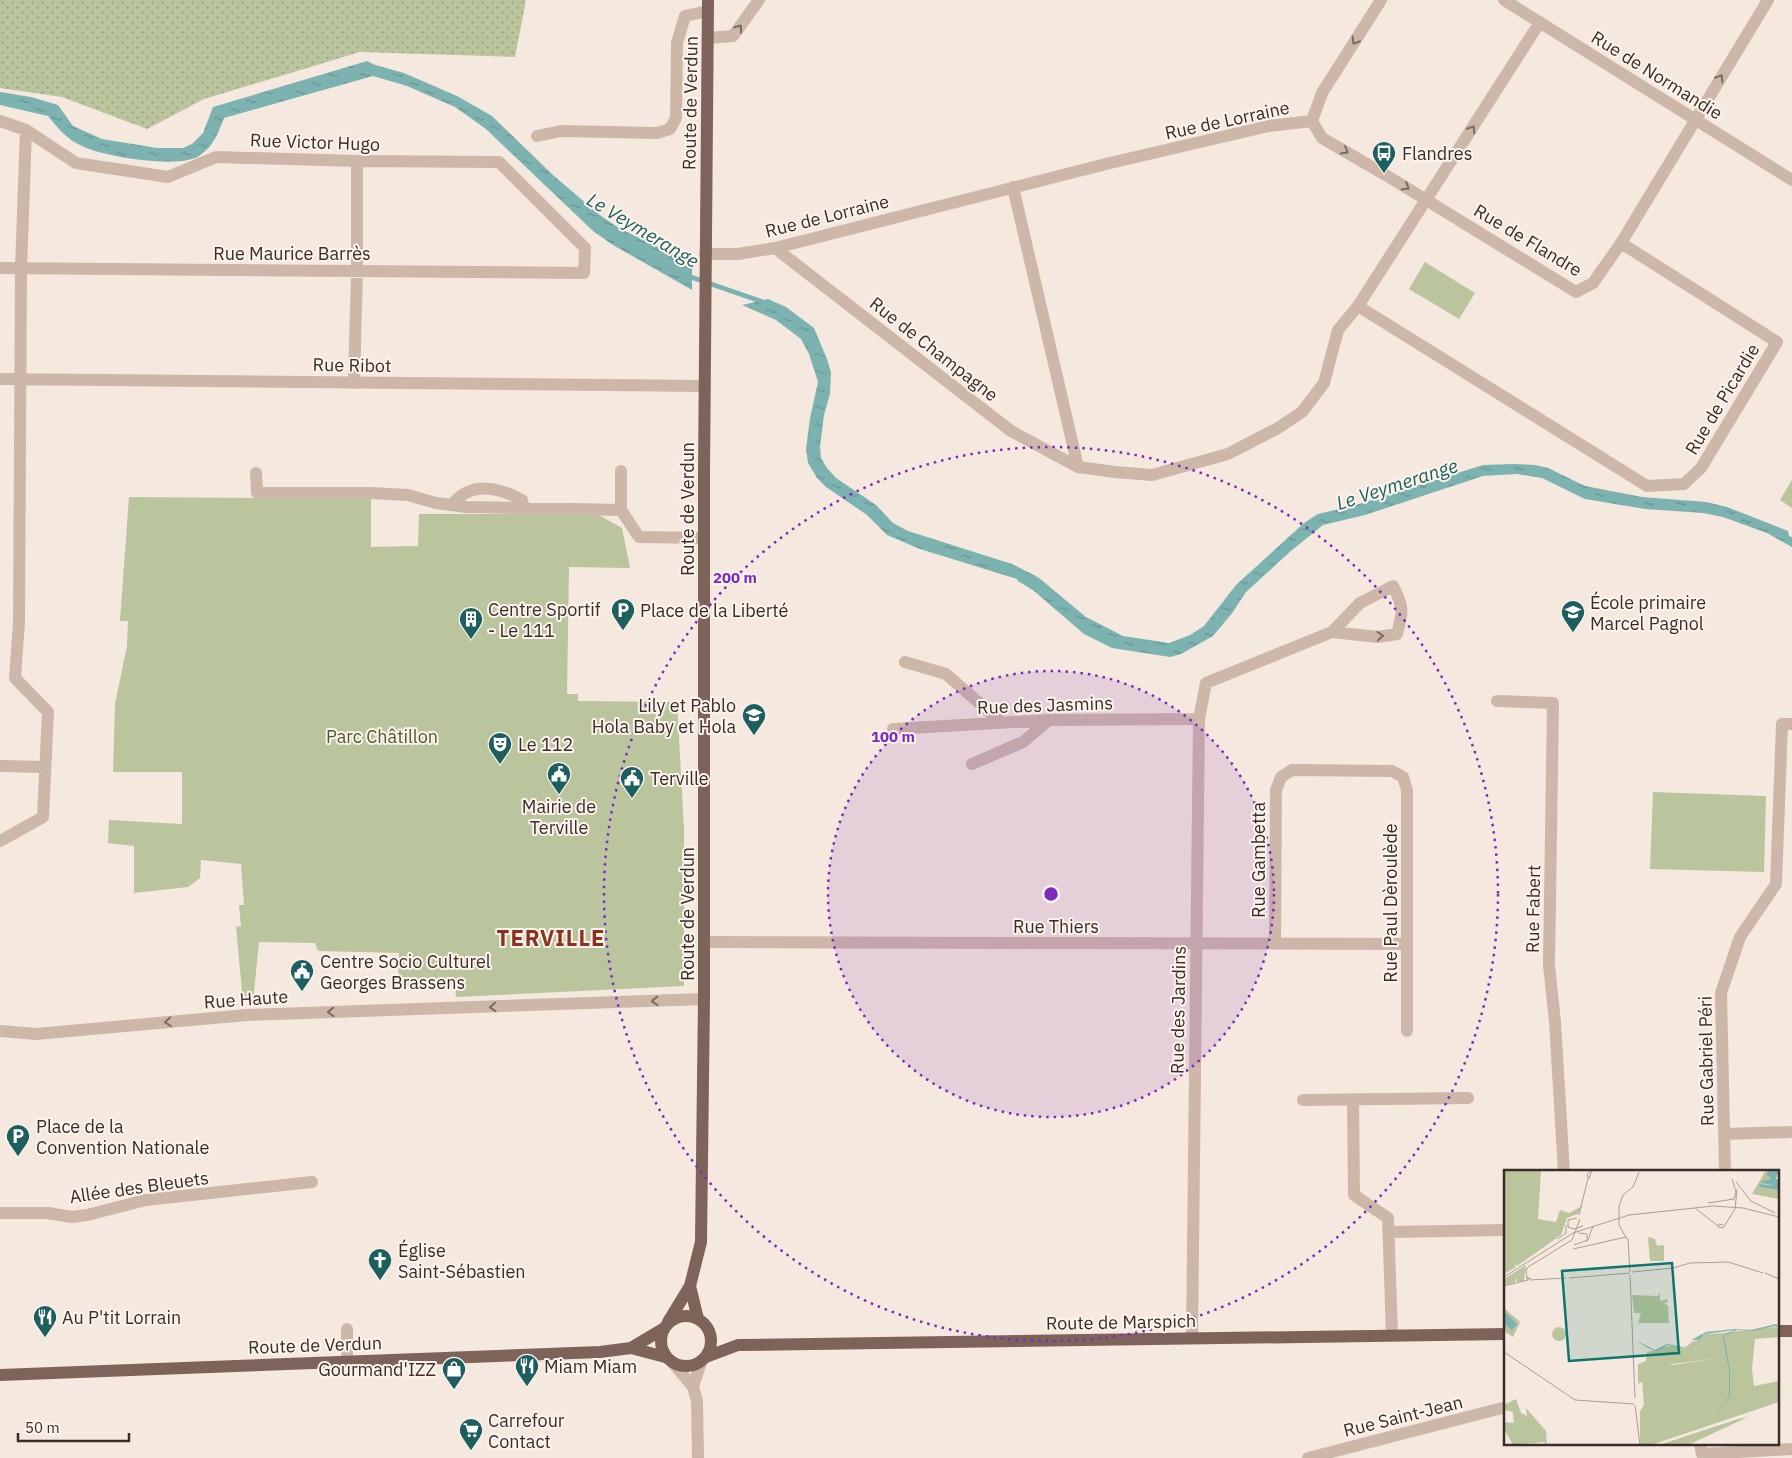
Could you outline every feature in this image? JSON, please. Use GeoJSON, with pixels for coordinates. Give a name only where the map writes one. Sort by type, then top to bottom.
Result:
{"type":"FeatureCollection","features":[{"type":"Feature","properties":{"kind":"main road","name":"Route de Verdun"},"geometry":{"type":"LineString","coordinates":[[0,1375],[600,1352],[631,1348],[666,1326],[690,1286],[701,1242],[704,999],[704,538],[708,5]]}},
{"type":"Feature","properties":{"kind":"main road","name":"Route de Verdun"},"geometry":{"type":"LineString","coordinates":[[690,1286],[698,1319]]}},
{"type":"Feature","properties":{"kind":"main road"},"geometry":{"type":"LineString","coordinates":[[683,1316],[691,1316],[698,1319],[703,1322],[710,1333],[711,1345],[703,1359],[687,1367],[669,1360],[660,1343],[666,1326],[675,1318],[683,1316]]}},
{"type":"Feature","properties":{"kind":"main road","name":"Route de Marspich"},"geometry":{"type":"LineString","coordinates":[[710,1333],[738,1345]]}},
{"type":"Feature","properties":{"kind":"main road","name":"Route de Marspich"},"geometry":{"type":"LineString","coordinates":[[703,1359],[738,1345],[1504,1334]]}},
{"type":"Feature","properties":{"kind":"main road","name":"Route de Verdun"},"geometry":{"type":"LineString","coordinates":[[631,1348],[669,1360]]}},
{"type":"Feature","properties":{"kind":"street"},"geometry":{"type":"LineString","coordinates":[[708,38],[733,36],[759,0]]}},
{"type":"Feature","properties":{"kind":"street","name":"Rue de Lorraine"},"geometry":{"type":"LineString","coordinates":[[706,254],[738,254],[775,248],[1013,187],[1269,126],[1312,121],[1322,93],[1381,0]]}},
{"type":"Feature","properties":{"kind":"street","name":"Rue de Normandie"},"geometry":{"type":"LineString","coordinates":[[1504,0],[1792,180]]}},
{"type":"Feature","properties":{"kind":"street","name":"Rue de Flandre"},"geometry":{"type":"LineString","coordinates":[[1312,121],[1322,138],[1576,292],[1593,283],[1621,243],[1768,0]]}},
{"type":"Feature","properties":{"kind":"street"},"geometry":{"type":"LineString","coordinates":[[537,136],[561,131],[657,133],[670,129],[676,118],[676,42],[685,16],[708,5]]}},
{"type":"Feature","properties":{"kind":"street","name":"Rue de Champagne"},"geometry":{"type":"LineString","coordinates":[[775,248],[1011,431],[1078,467],[1152,475],[1192,465],[1228,454],[1278,428],[1302,412],[1324,383],[1338,330],[1358,306],[1540,22]]}},
{"type":"Feature","properties":{"kind":"street","name":"Rue Victor Hugo"},"geometry":{"type":"LineString","coordinates":[[0,122],[26,130],[76,163],[168,177],[216,157],[357,161],[499,162],[585,248],[584,273]]}},
{"type":"Feature","properties":{"kind":"street"},"geometry":{"type":"LineString","coordinates":[[0,841],[43,817],[48,712],[15,678],[20,622],[21,268],[26,130]]}},
{"type":"Feature","properties":{"kind":"street"},"geometry":{"type":"LineString","coordinates":[[354,383],[357,161]]}},
{"type":"Feature","properties":{"kind":"street"},"geometry":{"type":"LineString","coordinates":[[1013,187],[1078,467]]}},
{"type":"Feature","properties":{"kind":"street","name":"Rue de Picardie"},"geometry":{"type":"LineString","coordinates":[[1358,306],[1647,486],[1684,484],[1701,468],[1777,342],[1621,243]]}},
{"type":"Feature","properties":{"kind":"street","name":"Rue Maurice Barrès"},"geometry":{"type":"LineString","coordinates":[[0,268],[584,273]]}},
{"type":"Feature","properties":{"kind":"street","name":"Rue Ribot"},"geometry":{"type":"LineString","coordinates":[[0,379],[705,386]]}},
{"type":"Feature","properties":{"kind":"street"},"geometry":{"type":"LineString","coordinates":[[622,471],[620,510],[639,537],[704,538]]}},
{"type":"Feature","properties":{"kind":"street"},"geometry":{"type":"LineString","coordinates":[[256,473],[257,493],[408,495],[436,503],[466,507],[620,510]]}},
{"type":"Feature","properties":{"kind":"street"},"geometry":{"type":"LineString","coordinates":[[452,505],[458,496],[469,490],[487,489],[510,494],[522,500],[524,508]]}},
{"type":"Feature","properties":{"kind":"street"},"geometry":{"type":"LineString","coordinates":[[1393,586],[1400,600],[1403,614],[1397,634],[1378,637],[1332,632],[1360,603],[1393,586]]}},
{"type":"Feature","properties":{"kind":"street","name":"Rue des Jardins"},"geometry":{"type":"LineString","coordinates":[[1192,1338],[1199,719],[1206,683],[1332,632]]}},
{"type":"Feature","properties":{"kind":"street"},"geometry":{"type":"LineString","coordinates":[[905,662],[946,674],[1002,723]]}},
{"type":"Feature","properties":{"kind":"street","name":"Rue Fabert"},"geometry":{"type":"LineString","coordinates":[[1497,701],[1553,703],[1550,965],[1564,1170]]}},
{"type":"Feature","properties":{"kind":"street","name":"Rue des Jasmins"},"geometry":{"type":"LineString","coordinates":[[893,729],[1048,720],[1199,719]]}},
{"type":"Feature","properties":{"kind":"street"},"geometry":{"type":"LineString","coordinates":[[972,764],[1022,742],[1048,720]]}},
{"type":"Feature","properties":{"kind":"street","name":"Rue Gabriel Péri"},"geometry":{"type":"LineString","coordinates":[[1725,1170],[1721,993],[1740,937],[1776,884],[1787,724]]}},
{"type":"Feature","properties":{"kind":"street"},"geometry":{"type":"LineString","coordinates":[[0,766],[45,768]]}},
{"type":"Feature","properties":{"kind":"street","name":"Rue Gambetta"},"geometry":{"type":"LineString","coordinates":[[1275,944],[1276,790],[1280,777],[1292,770],[1392,771],[1403,777]]}},
{"type":"Feature","properties":{"kind":"street","name":"Rue Paul Dèroulède"},"geometry":{"type":"LineString","coordinates":[[1403,777],[1407,790],[1407,1030]]}},
{"type":"Feature","properties":{"kind":"street","name":"Rue Thiers"},"geometry":{"type":"LineString","coordinates":[[704,942],[1408,944]]}},
{"type":"Feature","properties":{"kind":"street","name":"Rue Haute"},"geometry":{"type":"LineString","coordinates":[[0,1031],[36,1034],[256,1015],[704,999]]}},
{"type":"Feature","properties":{"kind":"street"},"geometry":{"type":"LineString","coordinates":[[1303,1100],[1468,1098]]}},
{"type":"Feature","properties":{"kind":"street"},"geometry":{"type":"LineString","coordinates":[[1353,1100],[1354,1195],[1388,1218],[1392,1335]]}},
{"type":"Feature","properties":{"kind":"street"},"geometry":{"type":"LineString","coordinates":[[1725,1134],[1792,1132]]}},
{"type":"Feature","properties":{"kind":"street","name":"Allée des Bleuets"},"geometry":{"type":"LineString","coordinates":[[0,1213],[48,1212],[72,1217],[88,1215],[146,1200],[312,1182]]}},
{"type":"Feature","properties":{"kind":"street"},"geometry":{"type":"LineString","coordinates":[[1389,1232],[1504,1230]]}},
{"type":"Feature","properties":{"kind":"street"},"geometry":{"type":"LineString","coordinates":[[347,1329],[347,1362]]}},
{"type":"Feature","properties":{"kind":"street"},"geometry":{"type":"LineString","coordinates":[[693,1387],[703,1359]]}},
{"type":"Feature","properties":{"kind":"street"},"geometry":{"type":"LineString","coordinates":[[669,1360],[693,1387],[697,1401],[698,1458]]}},
{"type":"Feature","properties":{"kind":"street","name":"Rue Saint-Jean"},"geometry":{"type":"LineString","coordinates":[[1308,1458],[1504,1408]]}},
{"type":"Feature","properties":{"kind":"street"},"geometry":{"type":"LineString","coordinates":[[1701,1449],[1792,1449]]}},
{"type":"Feature","properties":{"kind":"green space"},"geometry":{"type":"Polygon","coordinates":[[[0,0],[526,0],[515,57],[360,52],[204,99],[147,129],[62,97],[0,88],[0,0]]]}},
{"type":"Feature","properties":{"kind":"green space"},"geometry":{"type":"Polygon","coordinates":[[[1425,262],[1475,293],[1459,319],[1409,289],[1425,262]]]}},
{"type":"Feature","properties":{"kind":"green space"},"geometry":{"type":"Polygon","coordinates":[[[1792,480],[1792,508],[1780,500],[1792,480]]]}},
{"type":"Feature","properties":{"kind":"green space","name":"Parc Châtillon"},"geometry":{"type":"Polygon","coordinates":[[[129,497],[371,499],[371,547],[418,546],[419,514],[597,514],[622,528],[630,568],[569,567],[567,694],[578,694],[578,701],[677,702],[684,828],[684,986],[456,997],[455,986],[398,987],[399,953],[318,951],[315,943],[259,942],[253,1002],[243,1002],[236,927],[241,926],[239,905],[244,905],[241,864],[201,860],[200,878],[188,887],[134,893],[134,846],[108,843],[109,820],[182,824],[182,772],[113,772],[115,704],[127,646],[128,621],[120,621],[129,497]]]}},
{"type":"Feature","properties":{"kind":"green space"},"geometry":{"type":"Polygon","coordinates":[[[1653,792],[1766,796],[1764,872],[1650,869],[1653,792]]]}},
{"type":"Feature","properties":{"kind":"water"},"geometry":{"type":"Polygon","coordinates":[[[367,61],[404,73],[457,96],[492,116],[554,176],[601,216],[619,228],[692,264],[692,290],[613,245],[593,231],[486,129],[455,107],[407,86],[373,76],[224,118],[215,139],[208,148],[199,156],[189,160],[142,160],[93,150],[67,137],[48,116],[0,105],[0,92],[31,97],[58,105],[73,126],[102,139],[157,148],[183,148],[192,144],[203,133],[213,107],[367,61]]]}},
{"type":"Feature","properties":{"kind":"water"},"geometry":{"type":"Polygon","coordinates":[[[768,299],[786,307],[814,328],[827,359],[831,372],[830,394],[824,415],[820,447],[821,458],[836,478],[876,505],[893,523],[908,531],[1012,564],[1039,578],[1086,617],[1123,636],[1169,643],[1190,635],[1204,626],[1236,585],[1304,523],[1318,514],[1356,505],[1483,465],[1535,465],[1548,468],[1585,486],[1642,497],[1706,502],[1727,507],[1788,531],[1789,536],[1792,537],[1792,547],[1767,533],[1723,517],[1703,513],[1645,509],[1585,499],[1542,478],[1517,474],[1483,476],[1365,515],[1323,525],[1246,592],[1233,612],[1213,636],[1181,654],[1170,657],[1112,648],[1084,634],[1034,591],[1017,579],[920,549],[887,535],[867,515],[826,487],[817,478],[808,463],[806,449],[810,418],[818,382],[809,354],[801,339],[776,320],[742,305],[768,299]]]}},
{"type":"Feature","properties":{"kind":"waterway","name":"Le Veymerange"},"geometry":{"type":"LineString","coordinates":[[688,276],[763,302]]}},
{"type":"Feature","properties":{"kind":"place","name":"Flandres"},"geometry":{"type":"Point","coordinates":[1384,174]}},
{"type":"Feature","properties":{"kind":"place","name":"Place de la Liberté"},"geometry":{"type":"Point","coordinates":[623,631]}},
{"type":"Feature","properties":{"kind":"place","name":"École primaire Marcel Pagnol"},"geometry":{"type":"Point","coordinates":[1573,633]}},
{"type":"Feature","properties":{"kind":"place","name":"Centre Sportif - Le 111"},"geometry":{"type":"Point","coordinates":[471,640]}},
{"type":"Feature","properties":{"kind":"place","name":"Lily et Pablo Hola Baby et Hola"},"geometry":{"type":"Point","coordinates":[754,736]}},
{"type":"Feature","properties":{"kind":"place","name":"Le 112"},"geometry":{"type":"Point","coordinates":[500,765]}},
{"type":"Feature","properties":{"kind":"place","name":"Mairie de Terville"},"geometry":{"type":"Point","coordinates":[559,795]}},
{"type":"Feature","properties":{"kind":"place","name":"Terville"},"geometry":{"type":"Point","coordinates":[632,799]}},
{"type":"Feature","properties":{"kind":"place","name":"Centre Socio Culturel Georges Brassens"},"geometry":{"type":"Point","coordinates":[302,992]}},
{"type":"Feature","properties":{"kind":"place","name":"Place de la Convention Nationale"},"geometry":{"type":"Point","coordinates":[18,1157]}},
{"type":"Feature","properties":{"kind":"place","name":"Église Saint-Sébastien"},"geometry":{"type":"Point","coordinates":[380,1281]}},
{"type":"Feature","properties":{"kind":"place","name":"Au P'tit Lorrain"},"geometry":{"type":"Point","coordinates":[45,1338]}},
{"type":"Feature","properties":{"kind":"place","name":"Miam Miam"},"geometry":{"type":"Point","coordinates":[527,1387]}},
{"type":"Feature","properties":{"kind":"place","name":"Gourmand'IZZ"},"geometry":{"type":"Point","coordinates":[454,1390]}},
{"type":"Feature","properties":{"kind":"place","name":"Carrefour Contact"},"geometry":{"type":"Point","coordinates":[471,1451]}},
{"type":"Feature","properties":{"kind":"district","name":"TERVILLE"},"geometry":{"type":"Point","coordinates":[551,937]}}]}
